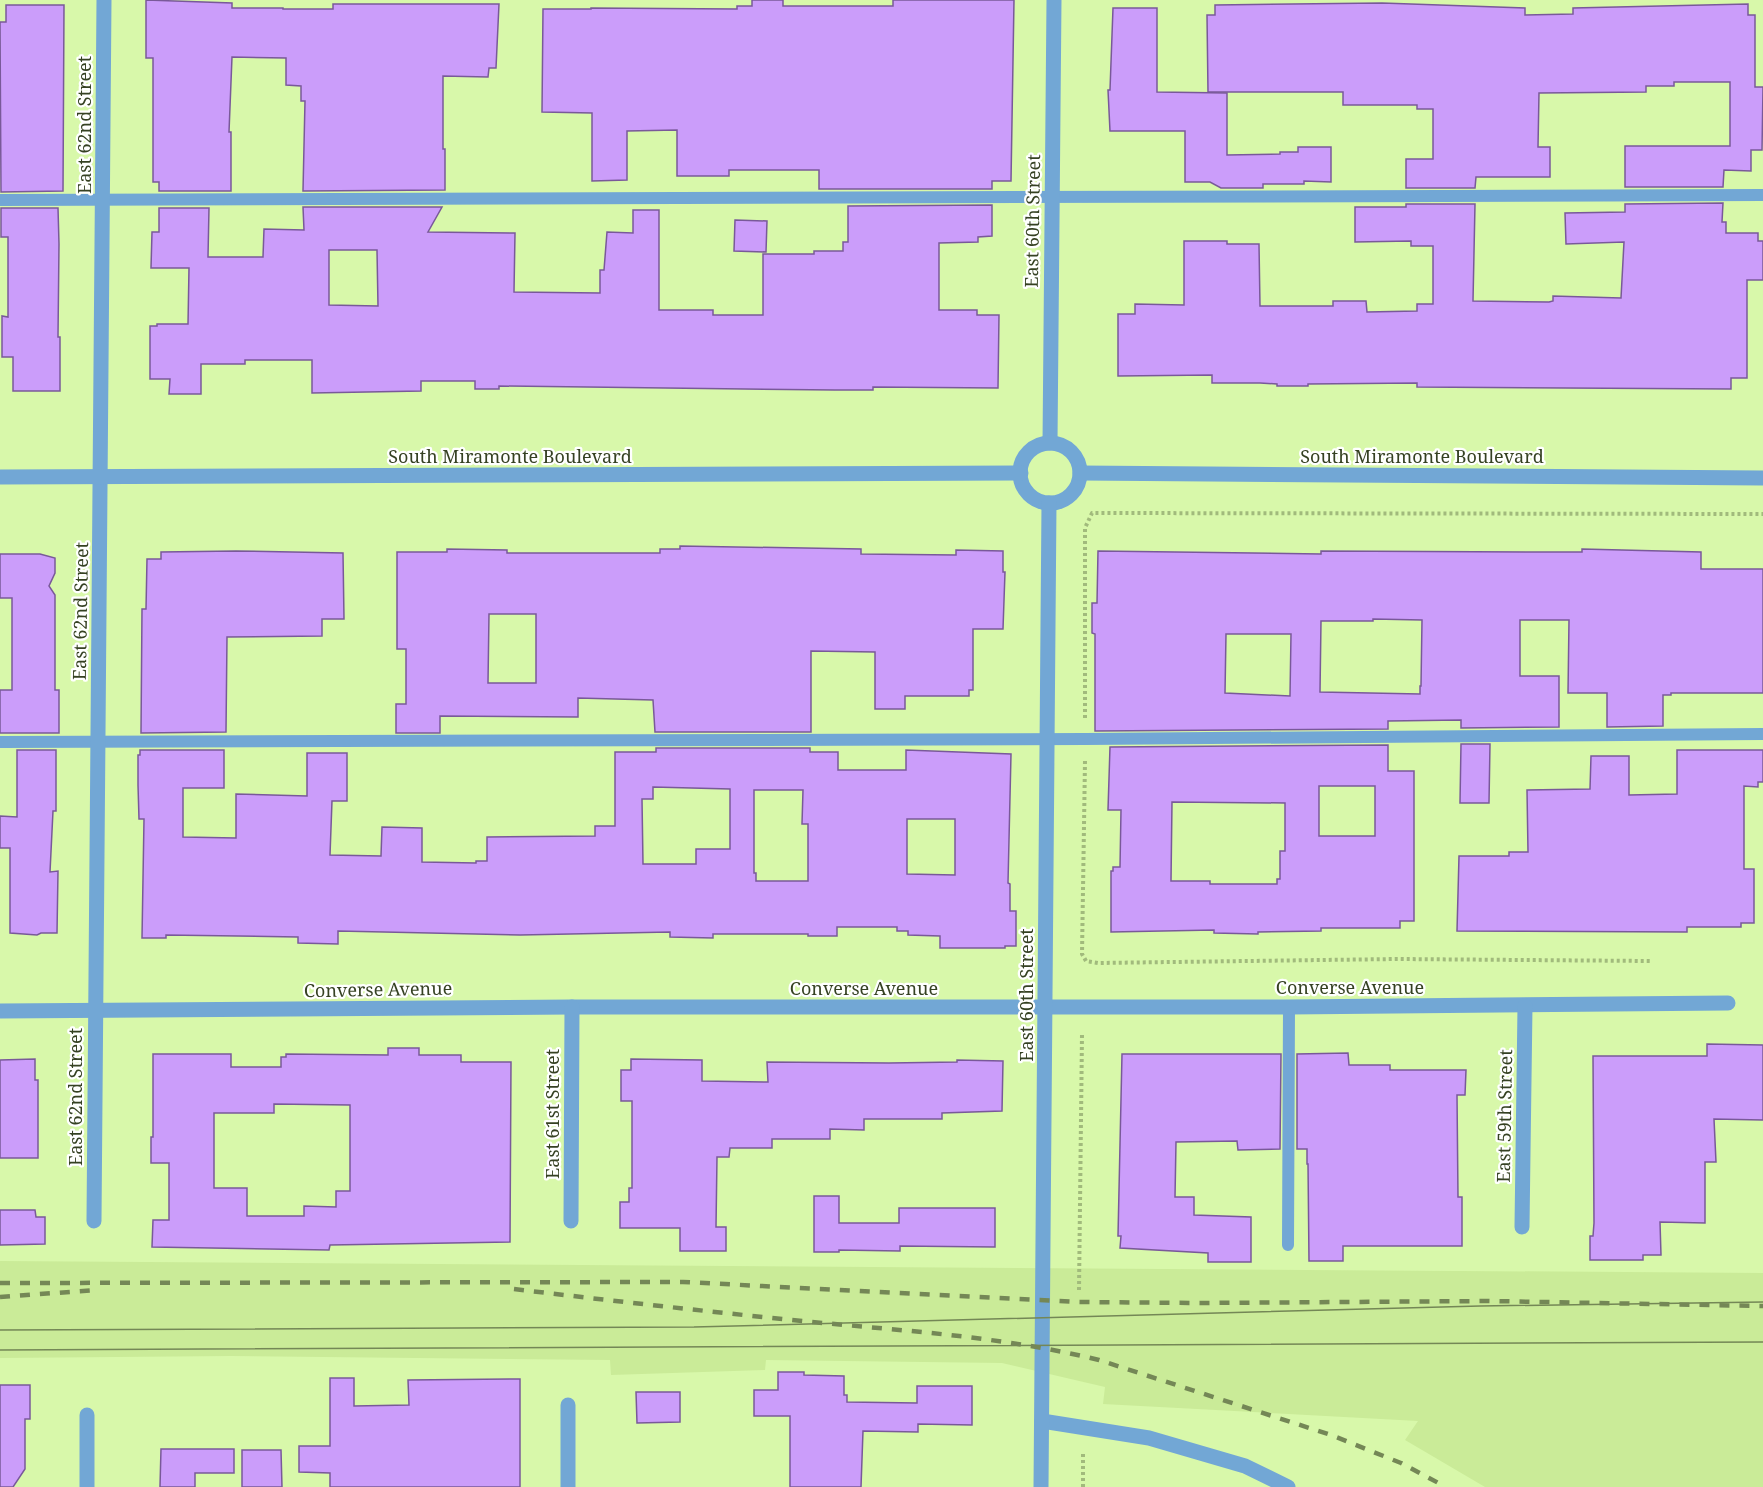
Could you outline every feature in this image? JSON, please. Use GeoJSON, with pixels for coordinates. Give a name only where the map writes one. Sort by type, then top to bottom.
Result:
{"type":"FeatureCollection","features":[{"type":"Feature","properties":{"kind":"street","name":"East 62nd Street"},"geometry":{"type":"LineString","coordinates":[[94,1221],[104,0]]}},
{"type":"Feature","properties":{"kind":"street","name":"East 60th Street"},"geometry":{"type":"LineString","coordinates":[[1050,443],[1054,0]]}},
{"type":"Feature","properties":{"kind":"street"},"geometry":{"type":"LineString","coordinates":[[1050,443],[1068,449],[1074,456],[1080,473],[1079,483],[1074,491],[1059,502],[1040,501],[1033,497],[1022,483],[1021,473],[1026,456],[1033,449],[1050,443]]}},
{"type":"Feature","properties":{"kind":"street","name":"South Miramonte Boulevard"},"geometry":{"type":"LineString","coordinates":[[0,477],[1021,473]]}},
{"type":"Feature","properties":{"kind":"street","name":"South Miramonte Boulevard"},"geometry":{"type":"LineString","coordinates":[[1080,473],[1763,478]]}},
{"type":"Feature","properties":{"kind":"street","name":"East 60th Street"},"geometry":{"type":"LineString","coordinates":[[1041,1487],[1049,502]]}},
{"type":"Feature","properties":{"kind":"street","name":"Converse Avenue"},"geometry":{"type":"LineString","coordinates":[[0,1011],[572,1007],[1526,1006],[1728,1003]]}},
{"type":"Feature","properties":{"kind":"street","name":"East 59th Street"},"geometry":{"type":"LineString","coordinates":[[1522,1227],[1526,1006]]}},
{"type":"Feature","properties":{"kind":"street","name":"East 61st Street"},"geometry":{"type":"LineString","coordinates":[[571,1221],[572,1007]]}},
{"type":"Feature","properties":{"kind":"street"},"geometry":{"type":"LineString","coordinates":[[568,1405],[568,1487]]}},
{"type":"Feature","properties":{"kind":"street"},"geometry":{"type":"LineString","coordinates":[[87,1415],[87,1487]]}},
{"type":"Feature","properties":{"kind":"street"},"geometry":{"type":"LineString","coordinates":[[1041,1421],[1149,1438],[1245,1466],[1288,1487]]}},
{"type":"Feature","properties":{"kind":"lane"},"geometry":{"type":"LineString","coordinates":[[0,200],[1763,195]]}},
{"type":"Feature","properties":{"kind":"lane"},"geometry":{"type":"LineString","coordinates":[[0,742],[1763,734]]}},
{"type":"Feature","properties":{"kind":"lane"},"geometry":{"type":"LineString","coordinates":[[1288,1245],[1289,1007]]}},
{"type":"Feature","properties":{"kind":"path"},"geometry":{"type":"LineString","coordinates":[[1079,1290],[1082,1035]]}},
{"type":"Feature","properties":{"kind":"path"},"geometry":{"type":"LineString","coordinates":[[1083,1441],[1083,1487]]}},
{"type":"Feature","properties":{"kind":"shaded area"},"geometry":{"type":"Polygon","coordinates":[[[0,1261],[1763,1273],[1763,1487],[1485,1487],[1405,1440],[1418,1421],[1103,1404],[1105,1387],[1002,1363],[766,1360],[765,1370],[611,1375],[610,1360],[231,1356],[0,1358],[0,1261]]]}},
{"type":"Feature","properties":{"kind":"building"},"geometry":{"type":"Polygon","coordinates":[[[146,0],[232,3],[232,8],[283,9],[333,9],[333,4],[499,4],[496,68],[489,68],[488,77],[443,76],[445,190],[303,191],[305,101],[301,101],[301,86],[286,85],[286,58],[232,57],[229,132],[231,132],[231,191],[159,191],[159,182],[153,182],[153,58],[146,58],[146,0]]]}},
{"type":"Feature","properties":{"kind":"building"},"geometry":{"type":"Polygon","coordinates":[[[752,0],[783,0],[783,6],[893,6],[893,0],[1014,0],[1011,181],[992,181],[992,189],[819,189],[819,170],[729,170],[729,176],[677,176],[677,130],[627,131],[627,180],[592,181],[592,113],[542,112],[543,9],[737,9],[737,6],[752,6],[752,0]]]}},
{"type":"Feature","properties":{"kind":"building"},"geometry":{"type":"Polygon","coordinates":[[[1382,3],[1525,8],[1525,15],[1573,14],[1573,8],[1748,4],[1748,15],[1755,15],[1755,87],[1763,87],[1762,150],[1751,150],[1751,171],[1724,170],[1723,187],[1625,187],[1625,146],[1730,146],[1730,82],[1674,82],[1674,86],[1646,86],[1646,92],[1539,93],[1538,147],[1550,147],[1550,177],[1476,177],[1475,188],[1406,188],[1406,159],[1433,159],[1433,109],[1417,109],[1417,105],[1343,105],[1343,92],[1208,92],[1207,15],[1215,15],[1215,5],[1382,3]]]}},
{"type":"Feature","properties":{"kind":"building"},"geometry":{"type":"Polygon","coordinates":[[[6,5],[64,5],[63,191],[1,192],[0,22],[6,22],[6,5]]]}},
{"type":"Feature","properties":{"kind":"building"},"geometry":{"type":"Polygon","coordinates":[[[1113,8],[1157,8],[1157,92],[1227,93],[1227,155],[1280,154],[1280,152],[1298,152],[1298,147],[1331,147],[1331,182],[1304,181],[1304,184],[1263,184],[1263,188],[1221,188],[1210,182],[1185,182],[1185,131],[1110,131],[1108,90],[1110,90],[1113,8]]]}},
{"type":"Feature","properties":{"kind":"building"},"geometry":{"type":"Polygon","coordinates":[[[1723,203],[1722,222],[1726,222],[1726,233],[1758,233],[1758,241],[1763,241],[1763,280],[1747,280],[1747,378],[1731,378],[1731,389],[1417,387],[1417,383],[1277,386],[1277,384],[1260,383],[1212,383],[1212,375],[1118,376],[1118,314],[1135,314],[1135,304],[1184,305],[1184,241],[1259,244],[1260,306],[1333,306],[1333,301],[1366,301],[1367,312],[1417,311],[1417,304],[1433,304],[1433,246],[1411,246],[1411,241],[1355,242],[1355,207],[1475,204],[1473,301],[1549,302],[1553,301],[1553,296],[1621,298],[1624,242],[1566,244],[1565,213],[1625,212],[1625,204],[1723,203]]]}},
{"type":"Feature","properties":{"kind":"building"},"geometry":{"type":"Polygon","coordinates":[[[992,205],[992,236],[978,237],[978,242],[939,243],[939,310],[977,310],[977,315],[999,315],[998,388],[873,387],[873,390],[835,390],[499,386],[499,389],[475,389],[475,381],[421,381],[421,391],[312,393],[312,360],[245,360],[245,364],[201,364],[201,394],[169,394],[170,379],[150,379],[150,326],[188,324],[189,268],[151,268],[152,232],[159,232],[159,208],[209,208],[208,257],[263,257],[264,229],[304,230],[303,207],[442,207],[428,232],[515,233],[514,292],[600,293],[600,270],[604,270],[607,232],[633,233],[633,210],[659,210],[659,310],[713,310],[713,315],[763,315],[763,254],[814,254],[814,251],[843,251],[843,242],[848,242],[848,206],[992,205]],[[329,250],[329,305],[378,306],[377,250],[329,250]]]}},
{"type":"Feature","properties":{"kind":"building"},"geometry":{"type":"Polygon","coordinates":[[[1,208],[58,208],[60,391],[13,391],[13,357],[2,357],[2,316],[8,317],[8,237],[1,237],[1,208]]]}},
{"type":"Feature","properties":{"kind":"building"},"geometry":{"type":"Polygon","coordinates":[[[735,220],[767,221],[766,252],[734,251],[735,220]]]}},
{"type":"Feature","properties":{"kind":"building"},"geometry":{"type":"Polygon","coordinates":[[[680,546],[861,549],[861,554],[956,555],[956,550],[1003,551],[1003,572],[1005,572],[1003,629],[973,629],[973,690],[969,690],[969,696],[905,696],[905,709],[875,709],[875,652],[811,651],[811,732],[655,732],[653,700],[578,698],[578,717],[440,716],[440,733],[396,733],[396,704],[406,704],[406,649],[397,649],[397,552],[447,552],[447,549],[507,550],[507,553],[660,553],[660,549],[680,549],[680,546]],[[489,614],[488,683],[536,683],[536,614],[489,614]]]}},
{"type":"Feature","properties":{"kind":"building"},"geometry":{"type":"Polygon","coordinates":[[[1582,549],[1701,552],[1701,569],[1763,569],[1763,693],[1671,693],[1671,695],[1663,695],[1663,726],[1607,727],[1607,693],[1568,693],[1569,620],[1520,620],[1520,676],[1559,676],[1559,727],[1461,728],[1461,720],[1388,721],[1388,729],[1095,731],[1095,634],[1092,633],[1092,603],[1097,603],[1098,551],[1321,554],[1321,551],[1582,552],[1582,549]],[[1373,619],[1373,621],[1321,621],[1320,692],[1420,694],[1422,620],[1373,619]],[[1226,634],[1225,693],[1290,696],[1291,634],[1226,634]]]}},
{"type":"Feature","properties":{"kind":"building"},"geometry":{"type":"Polygon","coordinates":[[[161,552],[343,553],[344,619],[322,619],[322,636],[227,637],[226,732],[141,733],[142,609],[146,609],[147,559],[161,559],[161,552]]]}},
{"type":"Feature","properties":{"kind":"building"},"geometry":{"type":"Polygon","coordinates":[[[0,554],[40,554],[55,558],[55,573],[49,586],[55,595],[55,690],[59,690],[59,733],[0,733],[0,690],[12,690],[12,598],[0,598],[0,554]]]}},
{"type":"Feature","properties":{"kind":"building"},"geometry":{"type":"Polygon","coordinates":[[[1461,744],[1490,744],[1489,803],[1460,803],[1461,744]]]}},
{"type":"Feature","properties":{"kind":"building"},"geometry":{"type":"Polygon","coordinates":[[[1388,745],[1388,771],[1414,771],[1414,921],[1400,921],[1400,928],[1321,928],[1321,931],[1258,932],[1258,934],[1214,933],[1214,930],[1111,932],[1111,871],[1113,867],[1120,867],[1121,810],[1108,810],[1110,747],[1388,745]],[[1319,786],[1319,836],[1375,836],[1375,786],[1319,786]],[[1172,802],[1171,881],[1210,881],[1210,884],[1277,884],[1277,879],[1280,879],[1280,851],[1285,851],[1285,803],[1172,802]]]}},
{"type":"Feature","properties":{"kind":"building"},"geometry":{"type":"Polygon","coordinates":[[[656,748],[810,748],[810,752],[838,752],[838,770],[906,770],[906,750],[1011,754],[1008,883],[1010,884],[1010,911],[1016,911],[1016,946],[940,948],[940,936],[908,935],[908,931],[897,931],[897,927],[837,927],[837,936],[713,934],[713,938],[670,937],[670,932],[520,935],[338,931],[338,944],[298,943],[298,937],[166,935],[166,938],[142,938],[144,819],[139,819],[138,755],[140,755],[140,750],[224,750],[224,788],[183,788],[183,837],[236,838],[236,794],[307,796],[307,753],[347,753],[347,801],[332,801],[330,855],[381,856],[382,827],[422,828],[422,862],[476,863],[476,861],[487,861],[487,837],[595,836],[595,826],[615,826],[615,752],[656,752],[656,748]],[[653,787],[653,799],[642,799],[643,864],[696,864],[696,849],[730,849],[730,789],[653,787]],[[754,790],[754,873],[756,873],[756,881],[808,881],[808,824],[802,824],[803,790],[754,790]],[[907,819],[907,874],[955,875],[955,819],[907,819]]]}},
{"type":"Feature","properties":{"kind":"building"},"geometry":{"type":"Polygon","coordinates":[[[17,750],[56,750],[56,811],[53,811],[50,872],[58,871],[57,933],[37,935],[10,933],[10,848],[0,848],[0,816],[17,817],[17,750]]]}},
{"type":"Feature","properties":{"kind":"building"},"geometry":{"type":"Polygon","coordinates":[[[1677,750],[1763,750],[1763,782],[1758,782],[1758,787],[1744,786],[1744,869],[1754,869],[1754,923],[1741,923],[1741,927],[1687,927],[1687,932],[1457,931],[1459,856],[1509,856],[1509,852],[1528,852],[1527,790],[1590,789],[1591,756],[1629,756],[1629,795],[1677,794],[1677,750]]]}},
{"type":"Feature","properties":{"kind":"building"},"geometry":{"type":"Polygon","coordinates":[[[1707,1044],[1763,1045],[1763,1120],[1714,1119],[1716,1162],[1705,1162],[1705,1223],[1660,1222],[1661,1255],[1643,1255],[1643,1260],[1590,1260],[1590,1236],[1593,1236],[1594,1223],[1593,1056],[1707,1056],[1707,1044]]]}},
{"type":"Feature","properties":{"kind":"building"},"geometry":{"type":"Polygon","coordinates":[[[388,1048],[419,1048],[419,1055],[461,1055],[461,1062],[511,1062],[510,1242],[330,1245],[329,1250],[152,1247],[153,1220],[169,1220],[169,1163],[151,1163],[153,1054],[231,1054],[231,1067],[281,1067],[281,1057],[286,1057],[286,1054],[388,1055],[388,1048]],[[274,1104],[274,1113],[214,1113],[214,1188],[247,1188],[247,1216],[304,1216],[304,1206],[336,1207],[336,1191],[350,1191],[350,1105],[274,1104]]]}},
{"type":"Feature","properties":{"kind":"building"},"geometry":{"type":"Polygon","coordinates":[[[1348,1053],[1349,1065],[1390,1065],[1390,1070],[1466,1070],[1465,1095],[1457,1095],[1458,1197],[1462,1197],[1462,1246],[1343,1246],[1343,1261],[1309,1261],[1307,1149],[1297,1149],[1297,1054],[1348,1053]]]}},
{"type":"Feature","properties":{"kind":"building"},"geometry":{"type":"Polygon","coordinates":[[[1122,1054],[1281,1054],[1280,1149],[1238,1150],[1237,1141],[1176,1142],[1175,1197],[1194,1197],[1194,1215],[1251,1217],[1251,1262],[1208,1262],[1208,1253],[1120,1248],[1121,1236],[1118,1236],[1122,1054]]]}},
{"type":"Feature","properties":{"kind":"building"},"geometry":{"type":"Polygon","coordinates":[[[35,1059],[35,1080],[38,1080],[38,1158],[0,1158],[0,1060],[35,1059]]]}},
{"type":"Feature","properties":{"kind":"building"},"geometry":{"type":"Polygon","coordinates":[[[631,1059],[702,1060],[702,1081],[768,1082],[767,1062],[1003,1061],[1002,1111],[942,1113],[942,1119],[864,1119],[864,1130],[830,1129],[830,1139],[772,1139],[772,1148],[730,1148],[729,1157],[717,1157],[716,1227],[726,1227],[726,1251],[680,1251],[680,1228],[620,1228],[620,1202],[629,1202],[629,1188],[632,1188],[632,1101],[621,1101],[621,1070],[631,1070],[631,1059]]]}},
{"type":"Feature","properties":{"kind":"building"},"geometry":{"type":"Polygon","coordinates":[[[814,1196],[839,1196],[839,1223],[899,1223],[899,1208],[995,1208],[995,1247],[900,1246],[900,1251],[814,1252],[814,1196]]]}},
{"type":"Feature","properties":{"kind":"building"},"geometry":{"type":"Polygon","coordinates":[[[0,1210],[35,1210],[36,1217],[45,1217],[45,1244],[0,1245],[0,1210]]]}},
{"type":"Feature","properties":{"kind":"building"},"geometry":{"type":"Polygon","coordinates":[[[778,1372],[844,1376],[844,1395],[847,1395],[847,1402],[917,1403],[917,1386],[972,1386],[972,1425],[918,1424],[918,1432],[863,1431],[861,1487],[790,1487],[790,1416],[754,1416],[754,1390],[778,1390],[778,1372]]]}},
{"type":"Feature","properties":{"kind":"building"},"geometry":{"type":"Polygon","coordinates":[[[330,1378],[354,1378],[354,1406],[409,1405],[408,1380],[520,1379],[520,1487],[330,1487],[330,1473],[299,1472],[299,1446],[330,1446],[330,1378]]]}},
{"type":"Feature","properties":{"kind":"building"},"geometry":{"type":"Polygon","coordinates":[[[0,1385],[30,1385],[30,1419],[25,1419],[25,1469],[13,1487],[0,1487],[0,1385]]]}},
{"type":"Feature","properties":{"kind":"building"},"geometry":{"type":"Polygon","coordinates":[[[636,1392],[680,1392],[680,1422],[637,1423],[636,1392]]]}},
{"type":"Feature","properties":{"kind":"building"},"geometry":{"type":"Polygon","coordinates":[[[161,1449],[234,1449],[234,1473],[195,1473],[195,1487],[160,1487],[161,1449]]]}},
{"type":"Feature","properties":{"kind":"building"},"geometry":{"type":"Polygon","coordinates":[[[242,1450],[281,1450],[282,1487],[242,1487],[242,1450]]]}},
{"type":"Feature","properties":{"kind":"tram line"},"geometry":{"type":"LineString","coordinates":[[0,1330],[694,1327],[1480,1306],[1763,1302]]}},
{"type":"Feature","properties":{"kind":"tram line"},"geometry":{"type":"LineString","coordinates":[[0,1350],[1763,1342]]}},
{"type":"Feature","properties":{"kind":"railway"},"geometry":{"type":"LineString","coordinates":[[0,1283],[683,1282],[1079,1302],[1489,1301],[1763,1306]]}},
{"type":"Feature","properties":{"kind":"railway"},"geometry":{"type":"LineString","coordinates":[[514,1289],[992,1340],[1064,1352],[1099,1360],[1331,1435],[1401,1463],[1446,1487]]}},
{"type":"Feature","properties":{"kind":"railway"},"geometry":{"type":"LineString","coordinates":[[0,1297],[96,1290]]}}]}
